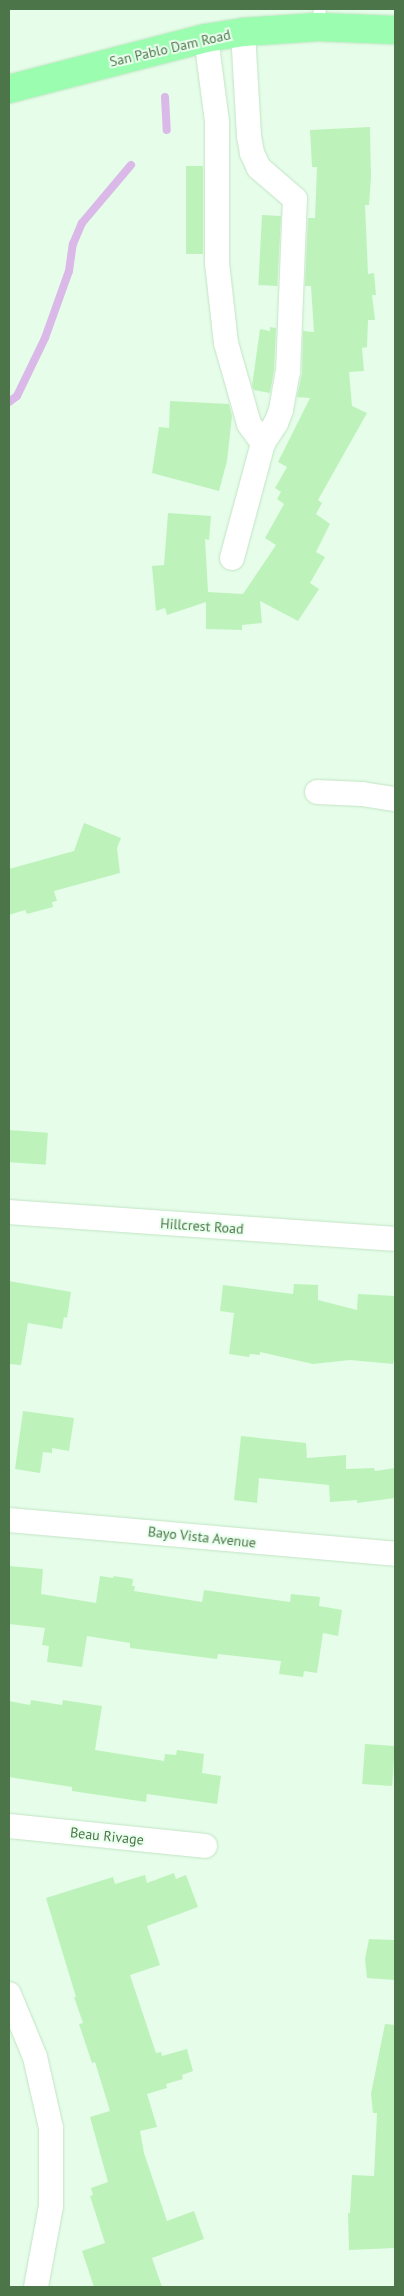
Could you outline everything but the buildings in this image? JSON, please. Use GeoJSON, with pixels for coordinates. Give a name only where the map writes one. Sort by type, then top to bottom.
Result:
{"type":"FeatureCollection","features":[{"type":"Feature","properties":{"kind":"main road","name":"San Pablo Dam Road"},"geometry":{"type":"LineString","coordinates":[[9,89],[206,38],[319,18],[395,30]]}},
{"type":"Feature","properties":{"kind":"street"},"geometry":{"type":"LineString","coordinates":[[232,558],[263,443],[276,423],[281,410],[288,372],[296,199],[259,168],[252,153],[248,136],[243,32]]}},
{"type":"Feature","properties":{"kind":"street"},"geometry":{"type":"LineString","coordinates":[[206,38],[218,122],[217,263],[226,343],[249,424],[263,443]]}},
{"type":"Feature","properties":{"kind":"street"},"geometry":{"type":"LineString","coordinates":[[317,792],[362,794],[395,799]]}},
{"type":"Feature","properties":{"kind":"street","name":"Hillcrest Road"},"geometry":{"type":"LineString","coordinates":[[9,1212],[395,1239]]}},
{"type":"Feature","properties":{"kind":"street","name":"Bayo Vista Avenue"},"geometry":{"type":"LineString","coordinates":[[9,1520],[395,1554]]}},
{"type":"Feature","properties":{"kind":"street","name":"Beau Rivage"},"geometry":{"type":"LineString","coordinates":[[9,1826],[205,1846]]}},
{"type":"Feature","properties":{"kind":"street"},"geometry":{"type":"LineString","coordinates":[[9,1994],[35,2057],[51,2128],[50,2206],[36,2287]]}},
{"type":"Feature","properties":{"kind":"waterway"},"geometry":{"type":"LineString","coordinates":[[165,97],[167,130]]}},
{"type":"Feature","properties":{"kind":"waterway"},"geometry":{"type":"LineString","coordinates":[[9,402],[17,396],[45,338],[69,271],[73,244],[82,223],[131,165]]}}]}
